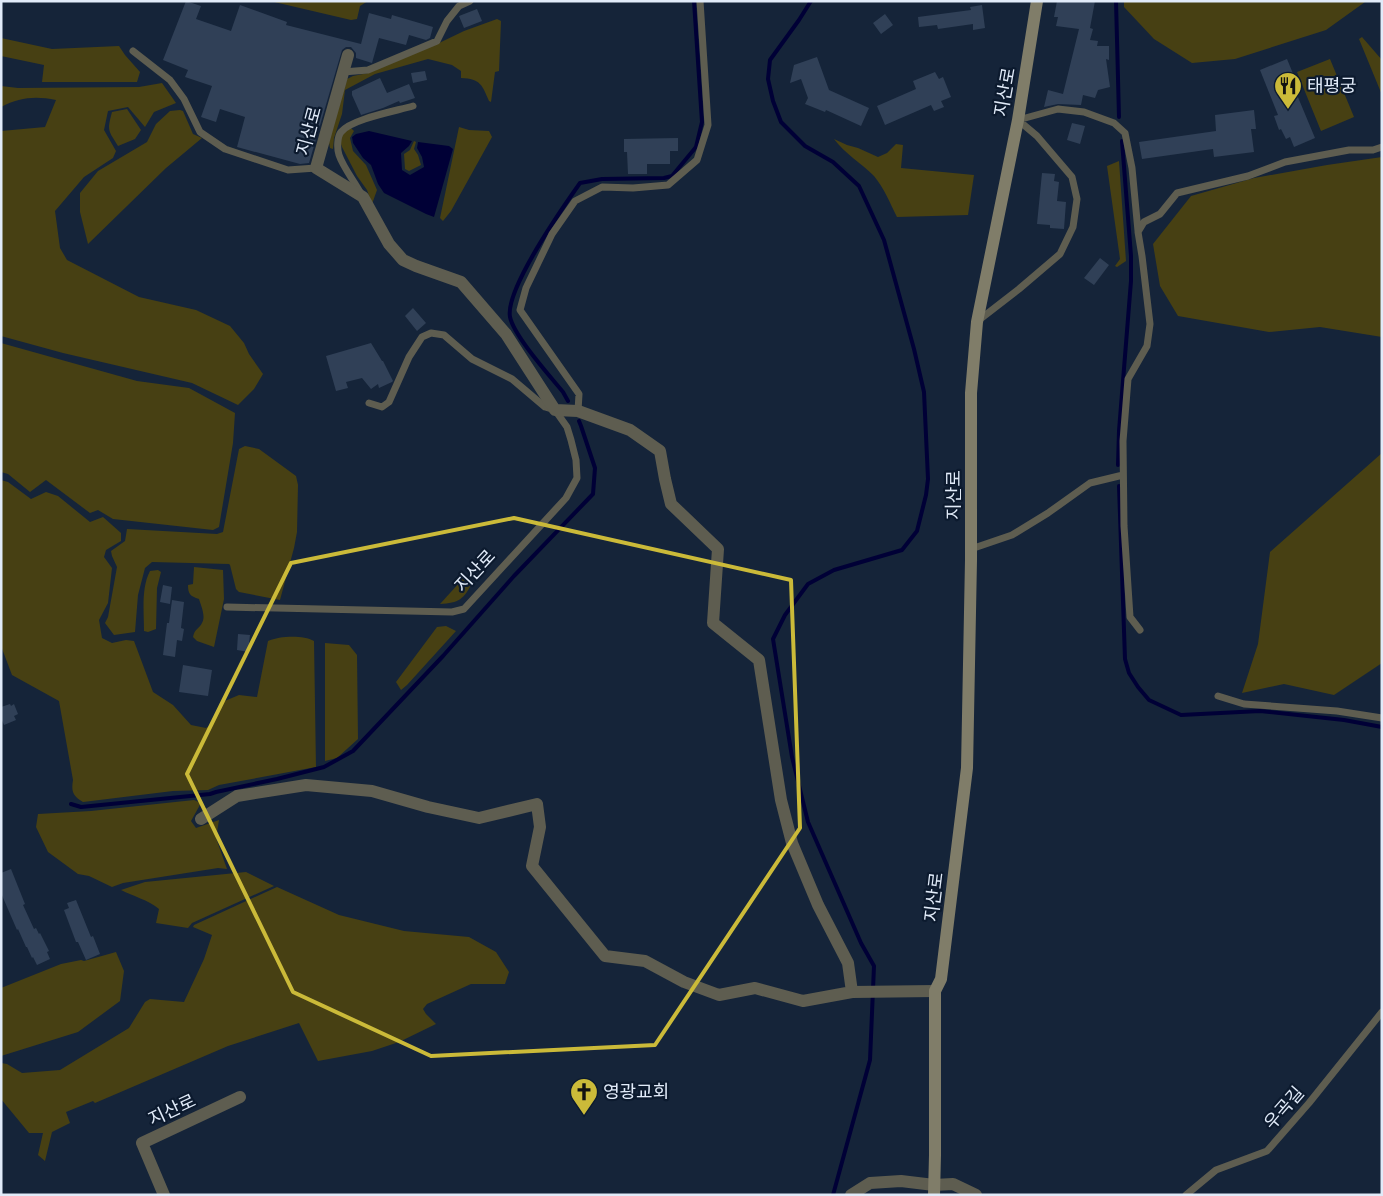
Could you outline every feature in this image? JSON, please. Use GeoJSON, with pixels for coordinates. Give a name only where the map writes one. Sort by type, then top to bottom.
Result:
{"type":"FeatureCollection","features":[{"type":"Feature","properties":{"kind":"main road","name":"지산로"},"geometry":{"type":"LineString","coordinates":[[934,1190],[935,992],[941,979],[968,768],[971,549],[970,393],[977,322],[1018,120],[1037,1]]}},
{"type":"Feature","properties":{"kind":"street","name":"지산로"},"geometry":{"type":"LineString","coordinates":[[348,55],[316,168],[363,197],[389,244],[403,260],[461,282],[506,334],[555,410],[578,411],[630,430],[660,451],[664,479],[671,504],[718,549],[713,624],[759,660],[781,800],[792,843],[818,905],[848,963],[858,992]]}},
{"type":"Feature","properties":{"kind":"street"},"geometry":{"type":"LineString","coordinates":[[201,819],[237,796],[306,785],[372,791],[428,807],[479,818],[537,804],[540,827],[532,866],[605,956],[645,961],[684,982],[719,995],[755,988],[803,1001],[858,992],[935,992]]}},
{"type":"Feature","properties":{"kind":"street","name":"지산로"},"geometry":{"type":"LineString","coordinates":[[164,1195],[142,1143],[240,1097]]}},
{"type":"Feature","properties":{"kind":"street"},"geometry":{"type":"LineString","coordinates":[[851,1195],[870,1183],[901,1181],[934,1190],[953,1184],[976,1195]]}},
{"type":"Feature","properties":{"kind":"lane"},"geometry":{"type":"LineString","coordinates":[[343,72],[368,70],[437,41],[447,21],[459,6],[470,1]]}},
{"type":"Feature","properties":{"kind":"lane"},"geometry":{"type":"LineString","coordinates":[[578,411],[579,394],[520,310],[526,288],[552,234],[575,201],[602,187],[632,188],[668,185],[697,160],[708,125],[700,1]]}},
{"type":"Feature","properties":{"kind":"lane"},"geometry":{"type":"LineString","coordinates":[[133,51],[170,80],[184,99],[200,132],[225,148],[288,170],[316,168]]}},
{"type":"Feature","properties":{"kind":"lane"},"geometry":{"type":"LineString","coordinates":[[363,197],[339,154],[339,134],[357,121],[413,106]]}},
{"type":"Feature","properties":{"kind":"lane"},"geometry":{"type":"LineString","coordinates":[[1018,120],[1058,109],[1084,112],[1114,123],[1125,133],[1132,168],[1150,324],[1146,346],[1128,379],[1123,441],[1124,526],[1130,617],[1140,630]]}},
{"type":"Feature","properties":{"kind":"lane"},"geometry":{"type":"LineString","coordinates":[[977,322],[1060,254],[1073,227],[1077,200],[1072,177],[1037,136],[1018,120]]}},
{"type":"Feature","properties":{"kind":"lane"},"geometry":{"type":"LineString","coordinates":[[1138,232],[1144,222],[1160,214],[1177,193],[1248,176],[1285,162],[1349,150],[1373,150],[1382,147]]}},
{"type":"Feature","properties":{"kind":"lane","name":"지산로"},"geometry":{"type":"LineString","coordinates":[[227,607],[452,612],[464,609],[566,498],[578,478],[576,460],[567,426],[555,410],[545,407],[512,379],[472,359],[444,334],[431,333],[422,337],[409,357],[389,402],[382,407],[369,403]]}},
{"type":"Feature","properties":{"kind":"lane"},"geometry":{"type":"LineString","coordinates":[[971,549],[1012,535],[1048,513],[1090,483],[1123,475]]}},
{"type":"Feature","properties":{"kind":"lane"},"geometry":{"type":"LineString","coordinates":[[1218,696],[1244,704],[1337,711],[1382,718]]}},
{"type":"Feature","properties":{"kind":"lane","name":"우곡길"},"geometry":{"type":"LineString","coordinates":[[1186,1195],[1216,1170],[1267,1151],[1309,1103],[1382,1012]]}},
{"type":"Feature","properties":{"kind":"highlighted area"},"geometry":{"type":"Polygon","coordinates":[[[514,518],[791,580],[800,828],[655,1045],[431,1056],[293,992],[187,774],[291,563],[514,518]]]}},
{"type":"Feature","properties":{"kind":"shaded area"},"geometry":{"type":"Polygon","coordinates":[[[270,1],[368,1],[360,6],[357,19],[351,20],[270,1]]]}},
{"type":"Feature","properties":{"kind":"shaded area"},"geometry":{"type":"Polygon","coordinates":[[[1124,1],[1374,1],[1365,2],[1326,30],[1235,59],[1192,63],[1154,39],[1124,7],[1124,1]]]}},
{"type":"Feature","properties":{"kind":"shaded area"},"geometry":{"type":"Polygon","coordinates":[[[497,19],[501,21],[499,71],[495,72],[491,102],[477,81],[461,78],[461,71],[452,65],[428,59],[375,74],[345,90],[342,114],[334,138],[333,149],[330,148],[329,142],[347,79],[368,73],[464,31],[497,19]]]}},
{"type":"Feature","properties":{"kind":"shaded area"},"geometry":{"type":"Polygon","coordinates":[[[1362,37],[1382,60],[1382,95],[1359,39],[1362,37]]]}},
{"type":"Feature","properties":{"kind":"shaded area"},"geometry":{"type":"Polygon","coordinates":[[[1,38],[52,49],[119,46],[140,72],[137,82],[42,82],[44,65],[1,56],[1,38]]]}},
{"type":"Feature","properties":{"kind":"shaded area"},"geometry":{"type":"Polygon","coordinates":[[[1330,59],[1354,117],[1321,131],[1297,72],[1330,59]]]}},
{"type":"Feature","properties":{"kind":"shaded area"},"geometry":{"type":"Polygon","coordinates":[[[162,83],[176,103],[154,112],[145,127],[128,107],[108,111],[104,130],[116,151],[113,158],[84,177],[55,211],[60,248],[67,260],[139,297],[196,310],[230,326],[244,343],[263,374],[254,389],[238,405],[192,383],[63,353],[1,336],[1,131],[45,127],[56,100],[28,98],[1,107],[1,86],[18,88],[139,87],[162,83]]]}},
{"type":"Feature","properties":{"kind":"shaded area"},"geometry":{"type":"Polygon","coordinates":[[[127,109],[141,130],[135,139],[118,146],[109,130],[110,118],[112,112],[127,109]]]}},
{"type":"Feature","properties":{"kind":"shaded area"},"geometry":{"type":"Polygon","coordinates":[[[170,111],[183,111],[193,134],[202,138],[166,168],[88,244],[80,212],[80,193],[98,171],[147,142],[156,124],[170,111]]]}},
{"type":"Feature","properties":{"kind":"shaded area"},"geometry":{"type":"Polygon","coordinates":[[[459,127],[469,130],[489,131],[492,137],[451,211],[443,221],[440,218],[459,127]]]}},
{"type":"Feature","properties":{"kind":"shaded area"},"geometry":{"type":"Polygon","coordinates":[[[351,128],[354,131],[350,138],[353,151],[366,165],[377,190],[372,204],[367,190],[357,176],[340,141],[342,134],[351,128]]]}},
{"type":"Feature","properties":{"kind":"shaded area"},"geometry":{"type":"Polygon","coordinates":[[[369,131],[412,141],[401,153],[402,170],[410,175],[424,167],[422,157],[417,148],[418,142],[449,146],[453,149],[434,217],[384,193],[378,184],[371,165],[363,158],[353,143],[352,137],[356,134],[369,131]]]}},
{"type":"Feature","properties":{"kind":"shaded area"},"geometry":{"type":"Polygon","coordinates":[[[834,139],[878,157],[887,153],[896,144],[903,145],[901,168],[974,175],[968,215],[897,217],[874,176],[834,139]]]}},
{"type":"Feature","properties":{"kind":"shaded area"},"geometry":{"type":"Polygon","coordinates":[[[414,141],[416,142],[414,149],[421,165],[409,171],[405,169],[404,154],[410,150],[414,141]]]}},
{"type":"Feature","properties":{"kind":"shaded area"},"geometry":{"type":"Polygon","coordinates":[[[1382,157],[1382,337],[1320,327],[1269,332],[1178,316],[1160,286],[1153,244],[1191,196],[1254,178],[1382,157]]]}},
{"type":"Feature","properties":{"kind":"shaded area"},"geometry":{"type":"Polygon","coordinates":[[[1119,161],[1126,261],[1117,267],[1115,266],[1120,259],[1107,166],[1119,161]]]}},
{"type":"Feature","properties":{"kind":"shaded area"},"geometry":{"type":"Polygon","coordinates":[[[1,343],[137,381],[189,388],[235,413],[233,443],[219,527],[213,530],[113,519],[98,510],[90,513],[46,480],[30,492],[8,474],[1,472],[1,343]]]}},
{"type":"Feature","properties":{"kind":"shaded area"},"geometry":{"type":"Polygon","coordinates":[[[245,446],[259,449],[296,476],[298,485],[297,532],[280,600],[239,592],[236,589],[229,564],[152,562],[145,568],[138,595],[135,632],[114,635],[105,623],[108,617],[117,567],[111,551],[125,541],[127,529],[217,534],[223,532],[239,449],[245,446]]]}},
{"type":"Feature","properties":{"kind":"shaded area"},"geometry":{"type":"Polygon","coordinates":[[[1382,453],[1382,663],[1334,695],[1284,684],[1242,693],[1258,644],[1270,552],[1382,453]]]}},
{"type":"Feature","properties":{"kind":"shaded area"},"geometry":{"type":"Polygon","coordinates":[[[1,480],[8,482],[31,499],[46,492],[58,496],[90,522],[103,517],[121,533],[121,541],[106,550],[104,557],[112,568],[108,603],[99,620],[102,638],[112,643],[126,640],[134,641],[153,692],[173,705],[191,725],[206,728],[212,724],[220,703],[239,695],[257,697],[268,641],[291,637],[314,641],[316,767],[219,785],[208,790],[173,791],[83,802],[77,798],[72,788],[73,780],[59,701],[12,675],[1,646],[1,480]]]}},
{"type":"Feature","properties":{"kind":"shaded area"},"geometry":{"type":"Polygon","coordinates":[[[194,567],[223,570],[224,599],[214,647],[197,641],[193,637],[204,617],[199,599],[192,596],[188,591],[188,585],[193,584],[194,567]]]}},
{"type":"Feature","properties":{"kind":"shaded area"},"geometry":{"type":"Polygon","coordinates":[[[158,570],[161,572],[157,588],[156,629],[148,632],[144,631],[145,585],[150,571],[158,570]]]}},
{"type":"Feature","properties":{"kind":"shaded area"},"geometry":{"type":"Polygon","coordinates":[[[460,578],[472,583],[466,593],[452,603],[440,604],[460,582],[460,578]]]}},
{"type":"Feature","properties":{"kind":"shaded area"},"geometry":{"type":"Polygon","coordinates":[[[446,626],[456,631],[401,690],[396,682],[437,627],[446,626]]]}},
{"type":"Feature","properties":{"kind":"shaded area"},"geometry":{"type":"Polygon","coordinates":[[[325,643],[349,645],[357,655],[358,739],[337,758],[325,761],[325,643]]]}},
{"type":"Feature","properties":{"kind":"shaded area"},"geometry":{"type":"Polygon","coordinates":[[[194,800],[201,803],[191,821],[196,828],[219,820],[216,838],[227,869],[218,868],[123,883],[112,887],[89,876],[78,874],[48,852],[36,827],[38,814],[91,811],[194,800]]]}},
{"type":"Feature","properties":{"kind":"shaded area"},"geometry":{"type":"Polygon","coordinates":[[[246,872],[274,886],[192,923],[188,928],[156,923],[159,909],[121,890],[145,882],[246,872]]]}},
{"type":"Feature","properties":{"kind":"shaded area"},"geometry":{"type":"Polygon","coordinates":[[[277,887],[339,915],[404,931],[469,937],[496,952],[509,972],[505,984],[471,984],[427,1004],[423,1009],[436,1024],[399,1042],[372,1051],[318,1061],[299,1023],[228,1046],[95,1103],[93,1101],[66,1112],[70,1123],[52,1132],[45,1161],[38,1155],[43,1133],[29,1133],[1,1099],[1,1063],[7,1064],[22,1073],[60,1070],[129,1028],[145,1002],[150,999],[184,1002],[204,959],[212,935],[193,927],[194,925],[277,887]]]}},
{"type":"Feature","properties":{"kind":"shaded area"},"geometry":{"type":"Polygon","coordinates":[[[116,952],[124,971],[120,1001],[78,1032],[1,1056],[1,988],[61,964],[84,961],[116,952]]]}},
{"type":"Feature","properties":{"kind":"building"},"geometry":{"type":"Polygon","coordinates":[[[186,1],[201,6],[196,19],[231,31],[240,5],[287,22],[286,25],[361,44],[369,13],[391,19],[392,15],[433,27],[430,38],[426,40],[409,35],[406,45],[379,38],[372,63],[356,58],[356,53],[351,47],[346,47],[342,50],[309,163],[300,164],[237,147],[245,117],[220,109],[216,122],[201,117],[212,86],[185,77],[188,70],[163,60],[186,1]]]}},
{"type":"Feature","properties":{"kind":"building"},"geometry":{"type":"Polygon","coordinates":[[[1057,1],[1095,1],[1090,28],[1093,29],[1090,40],[1098,41],[1097,46],[1109,46],[1109,60],[1106,59],[1110,87],[1098,90],[1095,98],[1083,95],[1081,105],[1058,104],[1044,107],[1048,90],[1063,94],[1079,29],[1056,26],[1058,17],[1054,17],[1057,1]]]}},
{"type":"Feature","properties":{"kind":"building"},"geometry":{"type":"Polygon","coordinates":[[[982,5],[985,28],[973,30],[973,24],[938,29],[937,25],[919,27],[918,17],[971,10],[970,7],[982,5]]]}},
{"type":"Feature","properties":{"kind":"building"},"geometry":{"type":"Polygon","coordinates":[[[477,9],[482,21],[464,28],[459,16],[477,9]]]}},
{"type":"Feature","properties":{"kind":"building"},"geometry":{"type":"Polygon","coordinates":[[[885,14],[893,25],[881,34],[873,23],[885,14]]]}},
{"type":"Feature","properties":{"kind":"building"},"geometry":{"type":"Polygon","coordinates":[[[817,57],[829,90],[869,108],[861,126],[826,110],[825,112],[805,104],[808,98],[801,79],[790,83],[794,65],[817,57]]]}},
{"type":"Feature","properties":{"kind":"building"},"geometry":{"type":"Polygon","coordinates":[[[1287,59],[1294,76],[1290,78],[1315,138],[1294,147],[1290,137],[1286,139],[1281,129],[1279,130],[1274,116],[1278,115],[1260,70],[1287,59]]]}},
{"type":"Feature","properties":{"kind":"building"},"geometry":{"type":"Polygon","coordinates":[[[425,71],[427,80],[413,83],[411,73],[425,71]]]}},
{"type":"Feature","properties":{"kind":"building"},"geometry":{"type":"Polygon","coordinates":[[[935,72],[939,79],[943,77],[951,97],[941,101],[944,107],[934,111],[931,105],[885,125],[877,106],[916,89],[913,81],[935,72]]]}},
{"type":"Feature","properties":{"kind":"building"},"geometry":{"type":"Polygon","coordinates":[[[380,78],[387,93],[409,84],[415,98],[400,103],[399,101],[361,115],[352,91],[380,78]]]}},
{"type":"Feature","properties":{"kind":"building"},"geometry":{"type":"Polygon","coordinates":[[[1254,110],[1256,129],[1251,129],[1254,152],[1214,157],[1213,149],[1142,159],[1139,142],[1216,131],[1215,115],[1254,110]]]}},
{"type":"Feature","properties":{"kind":"building"},"geometry":{"type":"Polygon","coordinates":[[[1072,123],[1085,126],[1080,144],[1067,140],[1072,123]]]}},
{"type":"Feature","properties":{"kind":"building"},"geometry":{"type":"Polygon","coordinates":[[[678,138],[678,151],[670,151],[670,164],[647,164],[647,174],[628,174],[627,152],[624,152],[624,139],[678,138]]]}},
{"type":"Feature","properties":{"kind":"building"},"geometry":{"type":"Polygon","coordinates":[[[1042,173],[1055,174],[1054,181],[1059,182],[1057,201],[1066,202],[1064,229],[1050,228],[1050,225],[1037,224],[1042,173]]]}},
{"type":"Feature","properties":{"kind":"building"},"geometry":{"type":"Polygon","coordinates":[[[1100,258],[1109,265],[1094,285],[1084,278],[1100,258]]]}},
{"type":"Feature","properties":{"kind":"building"},"geometry":{"type":"Polygon","coordinates":[[[413,308],[426,323],[417,331],[405,316],[413,308]]]}},
{"type":"Feature","properties":{"kind":"building"},"geometry":{"type":"Polygon","coordinates":[[[371,343],[393,381],[379,388],[378,384],[371,389],[362,378],[346,382],[348,388],[336,391],[326,356],[371,343]]]}},
{"type":"Feature","properties":{"kind":"building"},"geometry":{"type":"Polygon","coordinates":[[[163,585],[172,587],[170,604],[160,602],[163,585]]]}},
{"type":"Feature","properties":{"kind":"building"},"geometry":{"type":"Polygon","coordinates":[[[172,600],[184,602],[181,628],[184,629],[182,641],[177,640],[175,657],[163,655],[172,600]]]}},
{"type":"Feature","properties":{"kind":"building"},"geometry":{"type":"Polygon","coordinates":[[[238,634],[250,635],[248,652],[237,650],[238,634]]]}},
{"type":"Feature","properties":{"kind":"building"},"geometry":{"type":"Polygon","coordinates":[[[183,665],[212,670],[208,696],[179,692],[183,665]]]}},
{"type":"Feature","properties":{"kind":"building"},"geometry":{"type":"Polygon","coordinates":[[[10,704],[11,706],[14,704],[18,714],[14,716],[16,720],[4,725],[1,718],[1,707],[10,704]]]}},
{"type":"Feature","properties":{"kind":"building"},"geometry":{"type":"Polygon","coordinates":[[[11,869],[25,904],[23,905],[34,929],[36,928],[40,933],[49,951],[47,952],[50,959],[37,965],[17,930],[1,893],[1,873],[11,869]]]}},
{"type":"Feature","properties":{"kind":"building"},"geometry":{"type":"Polygon","coordinates":[[[76,900],[100,954],[86,960],[78,942],[76,942],[64,910],[69,908],[67,903],[76,900]]]}},
{"type":"Feature","properties":{"kind":"waterway"},"geometry":{"type":"LineString","coordinates":[[568,401],[513,325],[510,317],[511,304],[516,288],[537,249],[580,183],[602,179],[664,178],[672,176],[696,147],[702,122],[694,1]]}},
{"type":"Feature","properties":{"kind":"waterway"},"geometry":{"type":"LineString","coordinates":[[811,1],[770,60],[768,79],[773,101],[781,122],[805,146],[833,162],[859,186],[884,240],[924,392],[928,479],[917,531],[902,550],[834,570],[808,584],[785,615],[773,639],[792,757],[808,822],[861,943],[874,966],[870,1060],[833,1195]]}},
{"type":"Feature","properties":{"kind":"waterway"},"geometry":{"type":"LineString","coordinates":[[1116,1],[1119,117]]}},
{"type":"Feature","properties":{"kind":"waterway"},"geometry":{"type":"LineString","coordinates":[[1118,465],[1131,281],[1131,256],[1122,141]]}},
{"type":"Feature","properties":{"kind":"waterway"},"geometry":{"type":"LineString","coordinates":[[71,804],[81,807],[210,794],[324,767],[353,751],[443,656],[514,576],[593,494],[595,468],[579,421]]}},
{"type":"Feature","properties":{"kind":"waterway"},"geometry":{"type":"LineString","coordinates":[[1119,486],[1125,659],[1129,673],[1149,700],[1181,715],[1260,711],[1344,720],[1382,727]]}},
{"type":"Feature","properties":{"kind":"place","name":"태평궁"},"geometry":{"type":"Point","coordinates":[1288,110]}},
{"type":"Feature","properties":{"kind":"place","name":"영광교회"},"geometry":{"type":"Point","coordinates":[584,1116]}}]}
